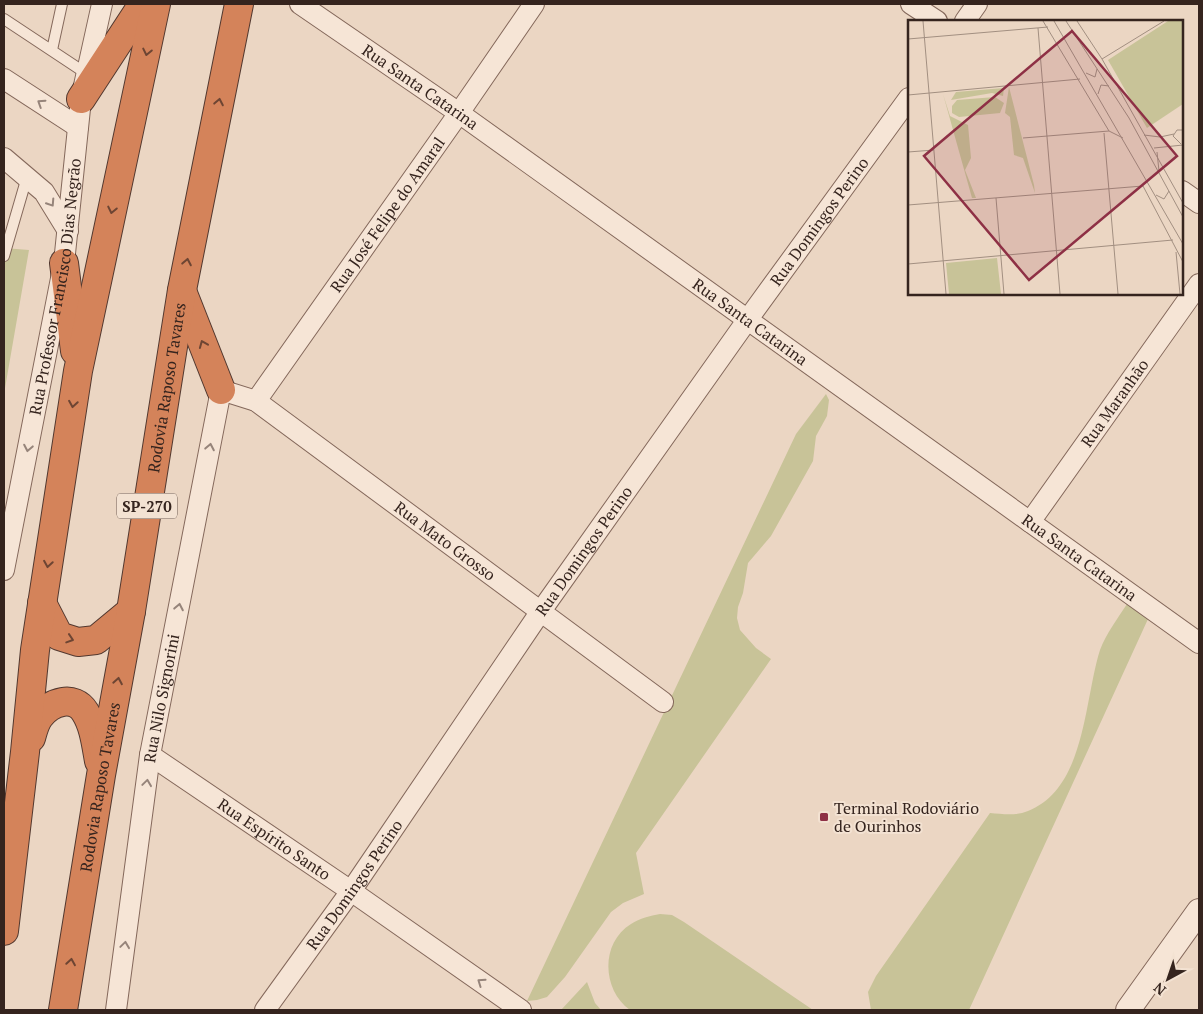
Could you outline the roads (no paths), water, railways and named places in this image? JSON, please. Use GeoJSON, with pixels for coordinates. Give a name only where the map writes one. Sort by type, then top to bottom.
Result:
{"type":"FeatureCollection","features":[{"type":"Feature","properties":{"kind":"highway"},"geometry":{"type":"LineString","coordinates":[[84,86],[143,4]]}},
{"type":"Feature","properties":{"kind":"highway"},"geometry":{"type":"LineString","coordinates":[[4,930],[35,650],[78,371],[156,4]]}},
{"type":"Feature","properties":{"kind":"highway","name":"Rodovia Raposo Tavares"},"geometry":{"type":"LineString","coordinates":[[64,1010],[182,290],[239,4]]}},
{"type":"Feature","properties":{"kind":"highway"},"geometry":{"type":"LineString","coordinates":[[64,263],[78,371]]}},
{"type":"Feature","properties":{"kind":"highway"},"geometry":{"type":"LineString","coordinates":[[182,290],[221,390]]}},
{"type":"Feature","properties":{"kind":"highway"},"geometry":{"type":"LineString","coordinates":[[42,603],[59,636],[78,642],[96,640],[131,610]]}},
{"type":"Feature","properties":{"kind":"highway"},"geometry":{"type":"LineString","coordinates":[[25,752],[38,718],[49,706],[62,702],[74,702],[85,711],[95,738],[101,775]]}},
{"type":"Feature","properties":{"kind":"street","name":"Rua Professor Francisco Dias Negrão"},"geometry":{"type":"LineString","coordinates":[[4,570],[64,263],[84,86],[102,4]]}},
{"type":"Feature","properties":{"kind":"street","name":"Rua Santa Catarina"},"geometry":{"type":"LineString","coordinates":[[300,4],[459,113],[1199,643]]}},
{"type":"Feature","properties":{"kind":"street","name":"Rua José Felipe do Amaral"},"geometry":{"type":"LineString","coordinates":[[256,401],[534,4]]}},
{"type":"Feature","properties":{"kind":"street"},"geometry":{"type":"LineString","coordinates":[[911,4],[935,20]]}},
{"type":"Feature","properties":{"kind":"street"},"geometry":{"type":"LineString","coordinates":[[966,20],[977,4]]}},
{"type":"Feature","properties":{"kind":"street"},"geometry":{"type":"LineString","coordinates":[[4,79],[78,127]]}},
{"type":"Feature","properties":{"kind":"street","name":"Rua Domingos Perino"},"geometry":{"type":"LineString","coordinates":[[265,1010],[351,891],[541,611],[748,319],[908,99]]}},
{"type":"Feature","properties":{"kind":"street"},"geometry":{"type":"LineString","coordinates":[[4,158],[44,192],[68,231]]}},
{"type":"Feature","properties":{"kind":"street"},"geometry":{"type":"LineString","coordinates":[[1183,192],[1199,203]]}},
{"type":"Feature","properties":{"kind":"street","name":"Rua Maranhão"},"geometry":{"type":"LineString","coordinates":[[1030,522],[1199,284]]}},
{"type":"Feature","properties":{"kind":"street","name":"Rua Mato Grosso"},"geometry":{"type":"LineString","coordinates":[[221,390],[256,401],[663,702]]}},
{"type":"Feature","properties":{"kind":"street","name":"Rua Nilo Signorini"},"geometry":{"type":"LineString","coordinates":[[116,1010],[150,755],[221,390]]}},
{"type":"Feature","properties":{"kind":"street","name":"Rua Espírito Santo"},"geometry":{"type":"LineString","coordinates":[[150,755],[351,891],[521,1010]]}},
{"type":"Feature","properties":{"kind":"street"},"geometry":{"type":"LineString","coordinates":[[1135,1008],[1199,911]]}},
{"type":"Feature","properties":{"kind":"lane"},"geometry":{"type":"LineString","coordinates":[[52,50],[62,4]]}},
{"type":"Feature","properties":{"kind":"lane"},"geometry":{"type":"LineString","coordinates":[[4,20],[52,50],[84,86]]}},
{"type":"Feature","properties":{"kind":"lane"},"geometry":{"type":"LineString","coordinates":[[4,256],[27,178]]}},
{"type":"Feature","properties":{"kind":"place","name":"Terminal Rodoviário de Ourinhos"},"geometry":{"type":"Point","coordinates":[824,817]}}]}
